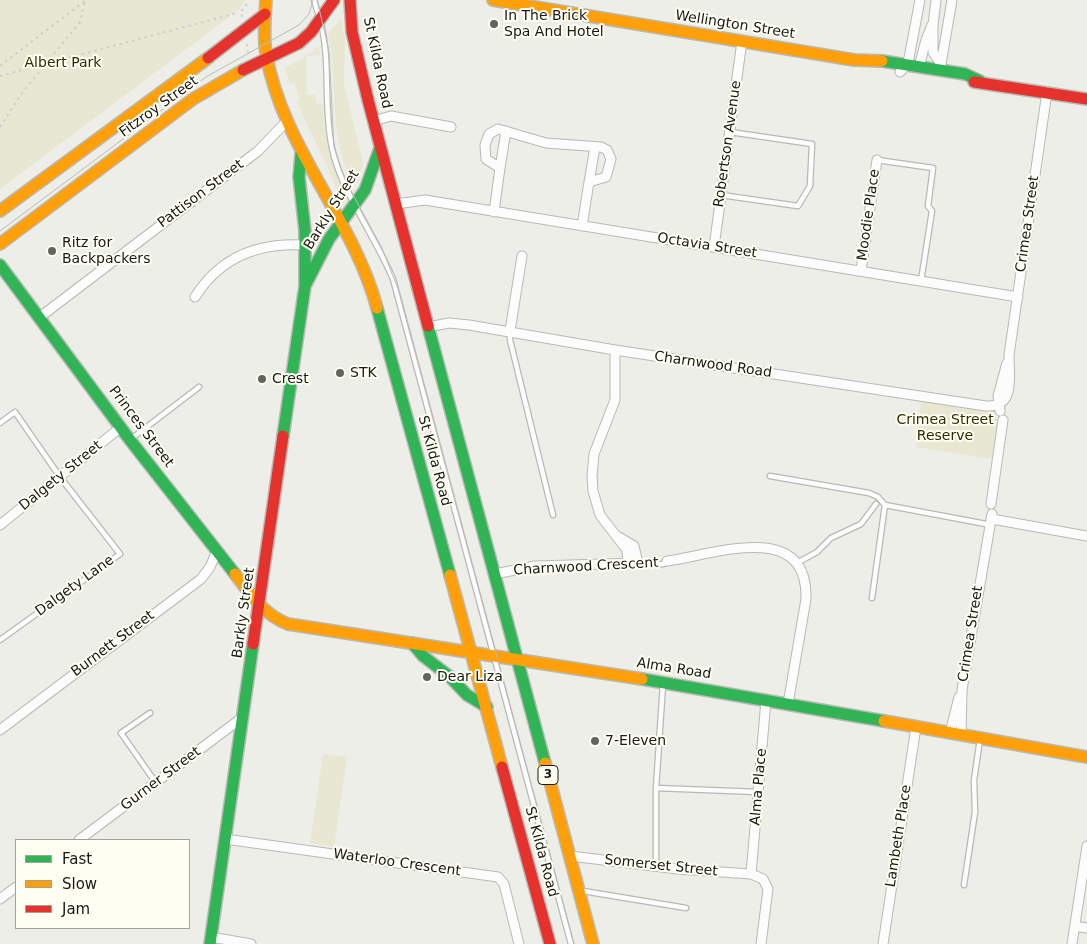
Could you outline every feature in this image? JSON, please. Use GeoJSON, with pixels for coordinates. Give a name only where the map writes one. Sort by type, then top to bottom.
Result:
{"type":"FeatureCollection","features":[{"type":"Feature","properties":{"kind":"main road","name":"St Kilda Road"},"geometry":{"type":"LineString","coordinates":[[266,0],[264,39],[267,60],[287,121],[302,154],[341,220],[365,270],[375,300],[550,944]]}},
{"type":"Feature","properties":{"kind":"main road","name":"Fitzroy Street"},"geometry":{"type":"LineString","coordinates":[[0,211],[151,102],[265,14],[278,0]]}},
{"type":"Feature","properties":{"kind":"main road","name":"Fitzroy Street"},"geometry":{"type":"LineString","coordinates":[[0,244],[193,99],[227,78],[267,60],[303,40],[334,0]]}},
{"type":"Feature","properties":{"kind":"main road","name":"St Kilda Road"},"geometry":{"type":"LineString","coordinates":[[350,0],[356,50],[380,148],[593,944]]}},
{"type":"Feature","properties":{"kind":"main road","name":"Wellington Street"},"geometry":{"type":"LineString","coordinates":[[493,0],[854,60],[865,66],[940,67],[965,74],[980,81]]}},
{"type":"Feature","properties":{"kind":"main road","name":"Wellington Street"},"geometry":{"type":"LineString","coordinates":[[904,68],[963,82],[980,81],[1087,99]]}},
{"type":"Feature","properties":{"kind":"main road","name":"Barkly Street"},"geometry":{"type":"LineString","coordinates":[[305,286],[322,250],[341,220],[365,190],[380,148]]}},
{"type":"Feature","properties":{"kind":"main road","name":"Barkly Street"},"geometry":{"type":"LineString","coordinates":[[211,941],[305,286],[299,177],[302,154]]}},
{"type":"Feature","properties":{"kind":"main road","name":"Princes Street"},"geometry":{"type":"LineString","coordinates":[[0,265],[130,440],[260,606]]}},
{"type":"Feature","properties":{"kind":"main road","name":"Alma Road"},"geometry":{"type":"LineString","coordinates":[[260,606],[275,619],[288,624],[412,642],[766,700],[1087,757]]}},
{"type":"Feature","properties":{"kind":"main road"},"geometry":{"type":"LineString","coordinates":[[412,642],[423,656],[449,676],[467,695],[487,707]]}},
{"type":"Feature","properties":{"kind":"street"},"geometry":{"type":"LineString","coordinates":[[904,68],[920,0]]}},
{"type":"Feature","properties":{"kind":"street"},"geometry":{"type":"LineString","coordinates":[[936,0],[932,25],[933,54],[940,67]]}},
{"type":"Feature","properties":{"kind":"street"},"geometry":{"type":"LineString","coordinates":[[940,67],[952,0]]}},
{"type":"Feature","properties":{"kind":"street"},"geometry":{"type":"LineString","coordinates":[[920,67],[926,40],[932,25]]}},
{"type":"Feature","properties":{"kind":"street","name":"Robertson Avenue"},"geometry":{"type":"LineString","coordinates":[[714,248],[742,41]]}},
{"type":"Feature","properties":{"kind":"street","name":"Crimea Street"},"geometry":{"type":"LineString","coordinates":[[991,504],[1000,412],[1008,396],[1009,355],[1047,92]]}},
{"type":"Feature","properties":{"kind":"street"},"geometry":{"type":"LineString","coordinates":[[373,120],[391,116],[451,126]]}},
{"type":"Feature","properties":{"kind":"street","name":"Pattison Street"},"geometry":{"type":"LineString","coordinates":[[40,317],[258,150],[287,121]]}},
{"type":"Feature","properties":{"kind":"street"},"geometry":{"type":"LineString","coordinates":[[500,168],[486,159],[485,144],[492,130],[506,131],[546,143],[595,147],[607,150],[611,159],[604,178],[589,182]]}},
{"type":"Feature","properties":{"kind":"street"},"geometry":{"type":"LineString","coordinates":[[494,212],[506,131]]}},
{"type":"Feature","properties":{"kind":"street"},"geometry":{"type":"LineString","coordinates":[[582,226],[595,147]]}},
{"type":"Feature","properties":{"kind":"street","name":"Moodie Place"},"geometry":{"type":"LineString","coordinates":[[861,271],[877,160]]}},
{"type":"Feature","properties":{"kind":"street","name":"Octavia Street"},"geometry":{"type":"LineString","coordinates":[[396,204],[425,200],[1018,297]]}},
{"type":"Feature","properties":{"kind":"street"},"geometry":{"type":"LineString","coordinates":[[195,297],[207,279],[237,256],[267,246],[304,245]]}},
{"type":"Feature","properties":{"kind":"street"},"geometry":{"type":"LineString","coordinates":[[510,331],[522,256]]}},
{"type":"Feature","properties":{"kind":"street","name":"Charnwood Road"},"geometry":{"type":"LineString","coordinates":[[428,328],[449,323],[510,331],[615,350],[986,406],[1000,412]]}},
{"type":"Feature","properties":{"kind":"street"},"geometry":{"type":"LineString","coordinates":[[615,350],[616,400],[594,454],[592,476],[598,510],[612,532],[627,550],[628,564]]}},
{"type":"Feature","properties":{"kind":"street","name":"Dalgety Street"},"geometry":{"type":"LineString","coordinates":[[0,526],[121,427]]}},
{"type":"Feature","properties":{"kind":"street"},"geometry":{"type":"LineString","coordinates":[[990,519],[1087,536]]}},
{"type":"Feature","properties":{"kind":"street","name":"Crimea Street"},"geometry":{"type":"LineString","coordinates":[[955,734],[990,519]]}},
{"type":"Feature","properties":{"kind":"street"},"geometry":{"type":"LineString","coordinates":[[612,532],[634,546],[638,563]]}},
{"type":"Feature","properties":{"kind":"street","name":"Charnwood Crescent"},"geometry":{"type":"LineString","coordinates":[[667,561],[717,551],[762,547],[783,552],[797,563]]}},
{"type":"Feature","properties":{"kind":"street","name":"Burnett Street"},"geometry":{"type":"LineString","coordinates":[[0,730],[194,584],[206,574],[217,551]]}},
{"type":"Feature","properties":{"kind":"street","name":"Charnwood Crescent"},"geometry":{"type":"LineString","coordinates":[[495,574],[535,566],[638,563]]}},
{"type":"Feature","properties":{"kind":"street"},"geometry":{"type":"LineString","coordinates":[[788,704],[806,599],[804,578],[797,563]]}},
{"type":"Feature","properties":{"kind":"street","name":"Alma Place"},"geometry":{"type":"LineString","coordinates":[[751,874],[766,700]]}},
{"type":"Feature","properties":{"kind":"street","name":"Gurner Street"},"geometry":{"type":"LineString","coordinates":[[80,839],[243,717]]}},
{"type":"Feature","properties":{"kind":"street","name":"Lambeth Place"},"geometry":{"type":"LineString","coordinates":[[883,944],[916,727]]}},
{"type":"Feature","properties":{"kind":"street","name":"Waterloo Crescent"},"geometry":{"type":"LineString","coordinates":[[225,838],[498,877],[504,884],[519,944]]}},
{"type":"Feature","properties":{"kind":"street"},"geometry":{"type":"LineString","coordinates":[[1072,944],[1087,846]]}},
{"type":"Feature","properties":{"kind":"street","name":"Somerset Street"},"geometry":{"type":"LineString","coordinates":[[570,856],[656,867],[751,874]]}},
{"type":"Feature","properties":{"kind":"street"},"geometry":{"type":"LineString","coordinates":[[751,874],[763,879],[768,889],[762,944]]}},
{"type":"Feature","properties":{"kind":"street"},"geometry":{"type":"LineString","coordinates":[[0,900],[15,888]]}},
{"type":"Feature","properties":{"kind":"street"},"geometry":{"type":"LineString","coordinates":[[1075,926],[1087,928]]}},
{"type":"Feature","properties":{"kind":"street"},"geometry":{"type":"LineString","coordinates":[[211,941],[251,944]]}},
{"type":"Feature","properties":{"kind":"lane"},"geometry":{"type":"LineString","coordinates":[[314,0],[327,57],[329,130],[332,150],[344,182],[393,280],[571,944]]}},
{"type":"Feature","properties":{"kind":"lane"},"geometry":{"type":"LineString","coordinates":[[721,195],[798,206],[810,186],[812,144],[730,132]]}},
{"type":"Feature","properties":{"kind":"lane"},"geometry":{"type":"LineString","coordinates":[[877,160],[934,168],[928,206],[932,212],[922,281]]}},
{"type":"Feature","properties":{"kind":"lane"},"geometry":{"type":"LineString","coordinates":[[510,331],[510,340],[553,515]]}},
{"type":"Feature","properties":{"kind":"lane"},"geometry":{"type":"LineString","coordinates":[[130,440],[199,387]]}},
{"type":"Feature","properties":{"kind":"lane"},"geometry":{"type":"LineString","coordinates":[[0,423],[15,412],[60,477]]}},
{"type":"Feature","properties":{"kind":"lane"},"geometry":{"type":"LineString","coordinates":[[770,476],[869,493],[878,497],[885,505],[990,519]]}},
{"type":"Feature","properties":{"kind":"lane","name":"Dalgety Lane"},"geometry":{"type":"LineString","coordinates":[[0,640],[120,554],[60,477]]}},
{"type":"Feature","properties":{"kind":"lane"},"geometry":{"type":"LineString","coordinates":[[797,563],[817,552],[831,538],[862,524],[876,504]]}},
{"type":"Feature","properties":{"kind":"lane","name":"Crimea Street"},"geometry":{"type":"LineString","coordinates":[[990,519],[991,504]]}},
{"type":"Feature","properties":{"kind":"lane"},"geometry":{"type":"LineString","coordinates":[[872,598],[885,505]]}},
{"type":"Feature","properties":{"kind":"lane","name":"Charnwood Crescent"},"geometry":{"type":"LineString","coordinates":[[638,563],[651,565],[664,564],[667,561]]}},
{"type":"Feature","properties":{"kind":"lane"},"geometry":{"type":"LineString","coordinates":[[656,867],[656,788],[663,683]]}},
{"type":"Feature","properties":{"kind":"lane"},"geometry":{"type":"LineString","coordinates":[[150,713],[121,733],[156,783]]}},
{"type":"Feature","properties":{"kind":"lane"},"geometry":{"type":"LineString","coordinates":[[964,886],[975,812],[974,780],[980,738]]}},
{"type":"Feature","properties":{"kind":"lane"},"geometry":{"type":"LineString","coordinates":[[656,788],[758,792]]}},
{"type":"Feature","properties":{"kind":"lane"},"geometry":{"type":"LineString","coordinates":[[579,891],[686,908]]}},
{"type":"Feature","properties":{"kind":"path"},"geometry":{"type":"LineString","coordinates":[[0,127],[45,64],[80,22],[85,0]]}},
{"type":"Feature","properties":{"kind":"path"},"geometry":{"type":"LineString","coordinates":[[0,66],[85,0]]}},
{"type":"Feature","properties":{"kind":"path"},"geometry":{"type":"LineString","coordinates":[[242,16],[241,11],[246,6],[248,0]]}},
{"type":"Feature","properties":{"kind":"path"},"geometry":{"type":"LineString","coordinates":[[0,76],[237,13]]}},
{"type":"Feature","properties":{"kind":"path"},"geometry":{"type":"LineString","coordinates":[[247,44],[248,54]]}},
{"type":"Feature","properties":{"kind":"green space","name":"Albert Park"},"geometry":{"type":"Polygon","coordinates":[[[0,0],[245,0],[239,9],[225,20],[0,189],[0,0]]]}},
{"type":"Feature","properties":{"kind":"green space"},"geometry":{"type":"Polygon","coordinates":[[[341,18],[345,40],[344,84],[363,163],[359,182],[353,185],[345,167],[337,130],[328,34],[341,18]]]}},
{"type":"Feature","properties":{"kind":"green space"},"geometry":{"type":"Polygon","coordinates":[[[319,46],[320,55],[308,56],[306,59],[307,95],[316,95],[316,103],[324,104],[325,129],[330,153],[349,198],[344,205],[300,110],[297,102],[300,100],[294,83],[290,84],[285,68],[311,53],[319,46]]]}},
{"type":"Feature","properties":{"kind":"green space","name":"Crimea Street Reserve"},"geometry":{"type":"Polygon","coordinates":[[[921,401],[994,413],[998,421],[992,459],[916,447],[921,401]]]}},
{"type":"Feature","properties":{"kind":"green space"},"geometry":{"type":"Polygon","coordinates":[[[323,754],[347,757],[334,847],[310,843],[323,754]]]}},
{"type":"Feature","properties":{"kind":"tram line"},"geometry":{"type":"LineString","coordinates":[[0,231],[206,77],[299,25],[309,14],[313,0]]}},
{"type":"Feature","properties":{"kind":"tram line"},"geometry":{"type":"LineString","coordinates":[[317,0],[329,51],[334,147],[346,182],[382,248],[398,289],[574,944]]}},
{"type":"Feature","properties":{"kind":"traffic: fast"},"geometry":{"type":"LineString","coordinates":[[882,61],[965,74],[980,81]]}},
{"type":"Feature","properties":{"kind":"traffic: fast"},"geometry":{"type":"LineString","coordinates":[[306,284],[329,239],[365,190],[380,148]]}},
{"type":"Feature","properties":{"kind":"traffic: fast"},"geometry":{"type":"LineString","coordinates":[[283,436],[305,286],[305,231],[299,177],[301,154]]}},
{"type":"Feature","properties":{"kind":"traffic: fast"},"geometry":{"type":"LineString","coordinates":[[0,265],[130,440],[235,574]]}},
{"type":"Feature","properties":{"kind":"traffic: fast"},"geometry":{"type":"LineString","coordinates":[[377,308],[450,575]]}},
{"type":"Feature","properties":{"kind":"traffic: fast"},"geometry":{"type":"LineString","coordinates":[[428,326],[545,763]]}},
{"type":"Feature","properties":{"kind":"traffic: fast"},"geometry":{"type":"LineString","coordinates":[[412,643],[423,656],[449,676],[467,695],[487,707]]}},
{"type":"Feature","properties":{"kind":"traffic: fast"},"geometry":{"type":"LineString","coordinates":[[210,944],[253,644]]}},
{"type":"Feature","properties":{"kind":"traffic: fast"},"geometry":{"type":"LineString","coordinates":[[642,679],[884,721]]}},
{"type":"Feature","properties":{"kind":"traffic: slow"},"geometry":{"type":"LineString","coordinates":[[266,0],[265,47],[274,87],[302,151],[352,243],[366,275],[377,308]]}},
{"type":"Feature","properties":{"kind":"traffic: slow"},"geometry":{"type":"LineString","coordinates":[[493,0],[854,60],[882,61]]}},
{"type":"Feature","properties":{"kind":"traffic: slow"},"geometry":{"type":"LineString","coordinates":[[0,211],[208,58]]}},
{"type":"Feature","properties":{"kind":"traffic: slow"},"geometry":{"type":"LineString","coordinates":[[0,244],[193,99],[243,70]]}},
{"type":"Feature","properties":{"kind":"traffic: slow"},"geometry":{"type":"LineString","coordinates":[[235,574],[265,609],[279,620],[288,624],[642,679]]}},
{"type":"Feature","properties":{"kind":"traffic: slow"},"geometry":{"type":"LineString","coordinates":[[450,575],[502,767]]}},
{"type":"Feature","properties":{"kind":"traffic: slow"},"geometry":{"type":"LineString","coordinates":[[884,721],[1087,757]]}},
{"type":"Feature","properties":{"kind":"traffic: slow"},"geometry":{"type":"LineString","coordinates":[[545,763],[593,944]]}},
{"type":"Feature","properties":{"kind":"traffic: jam"},"geometry":{"type":"LineString","coordinates":[[243,70],[299,43],[311,32],[334,0]]}},
{"type":"Feature","properties":{"kind":"traffic: jam"},"geometry":{"type":"LineString","coordinates":[[350,0],[352,32],[368,100],[428,326]]}},
{"type":"Feature","properties":{"kind":"traffic: jam"},"geometry":{"type":"LineString","coordinates":[[208,58],[265,14]]}},
{"type":"Feature","properties":{"kind":"traffic: jam"},"geometry":{"type":"LineString","coordinates":[[974,82],[1087,99]]}},
{"type":"Feature","properties":{"kind":"traffic: jam"},"geometry":{"type":"LineString","coordinates":[[253,644],[283,436]]}},
{"type":"Feature","properties":{"kind":"traffic: jam"},"geometry":{"type":"LineString","coordinates":[[502,767],[550,944]]}},
{"type":"Feature","properties":{"kind":"place","name":"In The Brick Spa And Hotel"},"geometry":{"type":"Point","coordinates":[494,24]}},
{"type":"Feature","properties":{"kind":"place","name":"Ritz for Backpackers"},"geometry":{"type":"Point","coordinates":[52,251]}},
{"type":"Feature","properties":{"kind":"place","name":"STK"},"geometry":{"type":"Point","coordinates":[340,373]}},
{"type":"Feature","properties":{"kind":"place","name":"Crest"},"geometry":{"type":"Point","coordinates":[262,379]}},
{"type":"Feature","properties":{"kind":"place","name":"Dear Liza"},"geometry":{"type":"Point","coordinates":[427,677]}},
{"type":"Feature","properties":{"kind":"place","name":"7-Eleven"},"geometry":{"type":"Point","coordinates":[595,741]}}]}
